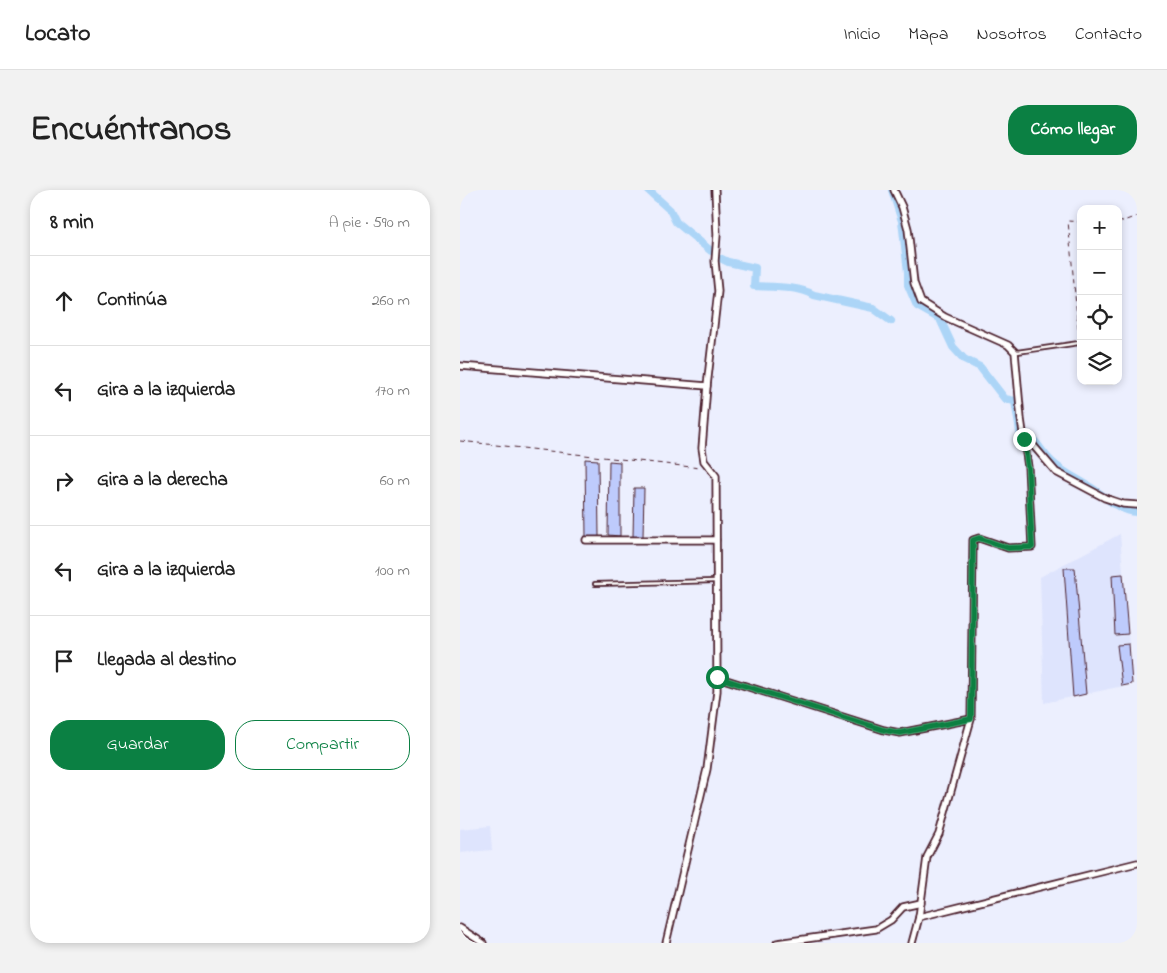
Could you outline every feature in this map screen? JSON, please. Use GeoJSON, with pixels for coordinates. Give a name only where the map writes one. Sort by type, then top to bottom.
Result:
{"type":"FeatureCollection","features":[{"type":"Feature","properties":{"kind":"street"},"geometry":{"type":"LineString","coordinates":[[666,943],[707,768],[717,690],[716,476],[704,461],[702,448],[718,291],[715,261],[717,235],[715,190]]}},
{"type":"Feature","properties":{"kind":"street"},"geometry":{"type":"LineString","coordinates":[[894,190],[902,207],[908,229],[914,283],[921,302],[945,317],[1008,345],[1015,352],[1028,468],[1032,547],[1008,548],[979,538],[973,540],[971,719],[939,834],[927,857],[919,917],[912,943]]}},
{"type":"Feature","properties":{"kind":"street"},"geometry":{"type":"LineString","coordinates":[[460,366],[707,386]]}},
{"type":"Feature","properties":{"kind":"street"},"geometry":{"type":"LineString","coordinates":[[1024,439],[1032,444],[1056,472],[1105,498],[1123,504],[1137,504]]}},
{"type":"Feature","properties":{"kind":"street"},"geometry":{"type":"LineString","coordinates":[[586,540],[716,540]]}},
{"type":"Feature","properties":{"kind":"street"},"geometry":{"type":"LineString","coordinates":[[717,677],[884,730],[900,733],[971,719]]}},
{"type":"Feature","properties":{"kind":"street"},"geometry":{"type":"LineString","coordinates":[[919,917],[1137,863]]}},
{"type":"Feature","properties":{"kind":"street"},"geometry":{"type":"LineString","coordinates":[[777,943],[876,928],[890,920],[903,907],[921,903]]}},
{"type":"Feature","properties":{"kind":"street"},"geometry":{"type":"LineString","coordinates":[[460,928],[483,943]]}},
{"type":"Feature","properties":{"kind":"lane"},"geometry":{"type":"LineString","coordinates":[[1015,352],[1077,342]]}},
{"type":"Feature","properties":{"kind":"lane"},"geometry":{"type":"LineString","coordinates":[[595,584],[716,581]]}},
{"type":"Feature","properties":{"kind":"path"},"geometry":{"type":"LineString","coordinates":[[1122,222],[1137,216]]}},
{"type":"Feature","properties":{"kind":"path"},"geometry":{"type":"LineString","coordinates":[[1077,222],[1068,221],[1080,340]]}},
{"type":"Feature","properties":{"kind":"path"},"geometry":{"type":"LineString","coordinates":[[460,441],[711,469]]}},
{"type":"Feature","properties":{"kind":"shaded area"},"geometry":{"type":"Polygon","coordinates":[[[1120,534],[1132,684],[1044,703],[1040,577],[1120,534]]]}},
{"type":"Feature","properties":{"kind":"shaded area"},"geometry":{"type":"Polygon","coordinates":[[[490,826],[492,850],[460,853],[460,829],[490,826]]]}},
{"type":"Feature","properties":{"kind":"building"},"geometry":{"type":"Polygon","coordinates":[[[585,459],[598,460],[599,537],[586,537],[585,459]]]}},
{"type":"Feature","properties":{"kind":"building"},"geometry":{"type":"Polygon","coordinates":[[[609,461],[620,462],[620,536],[608,535],[609,461]]]}},
{"type":"Feature","properties":{"kind":"building"},"geometry":{"type":"Polygon","coordinates":[[[634,488],[644,488],[643,537],[633,537],[634,488]]]}},
{"type":"Feature","properties":{"kind":"building"},"geometry":{"type":"Polygon","coordinates":[[[1064,568],[1075,568],[1086,694],[1073,697],[1064,568]]]}},
{"type":"Feature","properties":{"kind":"building"},"geometry":{"type":"Polygon","coordinates":[[[1123,574],[1128,634],[1115,635],[1112,575],[1123,574]]]}},
{"type":"Feature","properties":{"kind":"building"},"geometry":{"type":"Polygon","coordinates":[[[1129,644],[1132,684],[1122,686],[1117,645],[1129,644]]]}},
{"type":"Feature","properties":{"kind":"waterway"},"geometry":{"type":"LineString","coordinates":[[648,190],[670,210],[676,222],[711,251]]}},
{"type":"Feature","properties":{"kind":"waterway"},"geometry":{"type":"LineString","coordinates":[[892,190],[902,221],[908,285],[917,306],[940,319],[953,347],[964,359],[980,367],[1005,399],[1015,401],[1020,432]]}},
{"type":"Feature","properties":{"kind":"waterway"},"geometry":{"type":"LineString","coordinates":[[722,259],[755,268],[754,286],[793,288],[814,295],[873,308],[891,321]]}},
{"type":"Feature","properties":{"kind":"waterway"},"geometry":{"type":"LineString","coordinates":[[1028,435],[1048,458],[1060,468],[1118,506],[1137,512]]}},
{"type":"Feature","properties":{"kind":"route"},"geometry":{"type":"LineString","coordinates":[[717,677],[884,730],[900,733],[971,719],[973,540],[979,538],[1008,548],[1032,547],[1028,468],[1024,439]]}}]}
